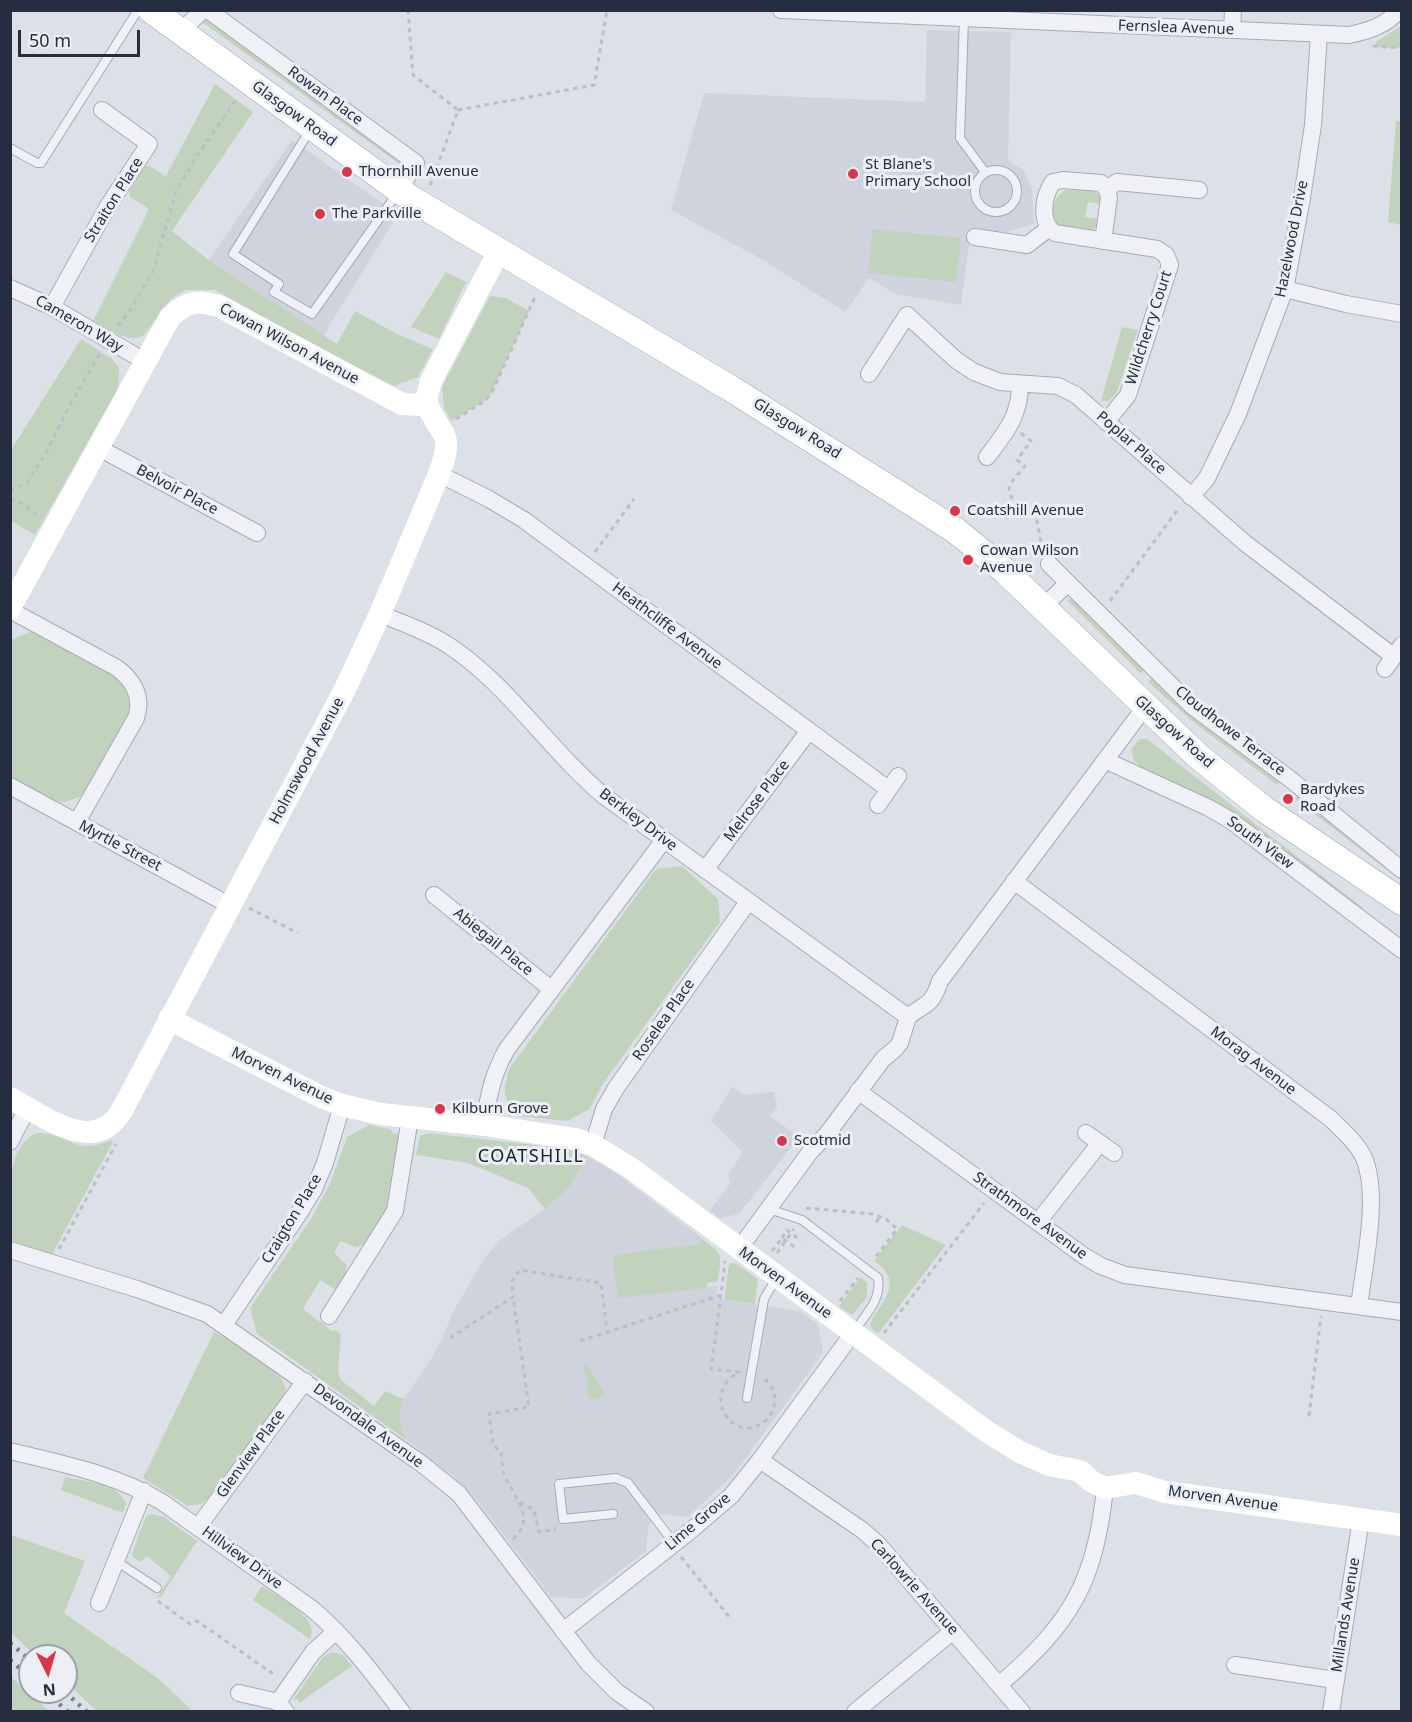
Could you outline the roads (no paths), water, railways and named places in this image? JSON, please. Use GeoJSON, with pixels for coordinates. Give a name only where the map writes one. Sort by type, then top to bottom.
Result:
{"type":"FeatureCollection","features":[{"type":"Feature","properties":{"kind":"main road","name":"Glasgow Road"},"geometry":{"type":"LineString","coordinates":[[151,10],[399,190],[730,388],[955,530],[997,564],[1199,757],[1264,809],[1397,890]]}},
{"type":"Feature","properties":{"kind":"street"},"geometry":{"type":"LineString","coordinates":[[180,32],[203,10]]}},
{"type":"Feature","properties":{"kind":"street","name":"Rowan Place"},"geometry":{"type":"LineString","coordinates":[[208,10],[416,163],[399,190]]}},
{"type":"Feature","properties":{"kind":"street","name":"Fernslea Avenue"},"geometry":{"type":"LineString","coordinates":[[782,10],[1137,18],[1232,30],[1349,35],[1367,32],[1386,23],[1400,10]]}},
{"type":"Feature","properties":{"kind":"street"},"geometry":{"type":"LineString","coordinates":[[1232,30],[1233,10]]}},
{"type":"Feature","properties":{"kind":"street","name":"Hazelwood Drive"},"geometry":{"type":"LineString","coordinates":[[1191,496],[1207,478],[1238,414],[1285,289],[1313,125],[1319,34]]}},
{"type":"Feature","properties":{"kind":"street","name":"Straiton Place"},"geometry":{"type":"LineString","coordinates":[[52,307],[108,206],[149,144],[102,110]]}},
{"type":"Feature","properties":{"kind":"street"},"geometry":{"type":"LineString","coordinates":[[975,237],[1027,244],[1048,229],[1045,217],[1047,191],[1053,182],[1063,180],[1101,183],[1107,189],[1109,198],[1103,241]]}},
{"type":"Feature","properties":{"kind":"street"},"geometry":{"type":"LineString","coordinates":[[1107,189],[1117,182],[1199,189]]}},
{"type":"Feature","properties":{"kind":"street","name":"Wildcherry Court"},"geometry":{"type":"LineString","coordinates":[[1048,229],[1055,233],[1157,249],[1166,255],[1170,265],[1128,394],[1106,422]]}},
{"type":"Feature","properties":{"kind":"street"},"geometry":{"type":"LineString","coordinates":[[426,400],[431,381],[499,250]]}},
{"type":"Feature","properties":{"kind":"street","name":"Cameron Way"},"geometry":{"type":"LineString","coordinates":[[10,288],[52,307],[146,362]]}},
{"type":"Feature","properties":{"kind":"street"},"geometry":{"type":"LineString","coordinates":[[1285,289],[1346,304],[1401,314]]}},
{"type":"Feature","properties":{"kind":"street","name":"Cowan Wilson Avenue"},"geometry":{"type":"LineString","coordinates":[[10,609],[170,317],[182,307],[202,302],[219,306],[402,404],[419,405],[426,400]]}},
{"type":"Feature","properties":{"kind":"street","name":"Poplar Place"},"geometry":{"type":"LineString","coordinates":[[869,374],[907,315],[956,360],[974,372],[1000,382],[1058,386],[1076,395],[1245,543],[1393,657]]}},
{"type":"Feature","properties":{"kind":"street"},"geometry":{"type":"LineString","coordinates":[[987,457],[1011,425],[1020,401],[1020,384]]}},
{"type":"Feature","properties":{"kind":"street","name":"Holmswood Avenue"},"geometry":{"type":"LineString","coordinates":[[19,1102],[57,1123],[89,1133],[109,1126],[121,1112],[308,760],[380,615],[444,460],[447,444],[426,400]]}},
{"type":"Feature","properties":{"kind":"street","name":"Belvoir Place"},"geometry":{"type":"LineString","coordinates":[[97,447],[257,533]]}},
{"type":"Feature","properties":{"kind":"street","name":"Heathcliffe Avenue"},"geometry":{"type":"LineString","coordinates":[[439,474],[506,508],[808,732],[893,783],[878,805]]}},
{"type":"Feature","properties":{"kind":"street","name":"Cloudhowe Terrace"},"geometry":{"type":"LineString","coordinates":[[1049,564],[1192,706],[1290,779],[1401,870]]}},
{"type":"Feature","properties":{"kind":"street"},"geometry":{"type":"LineString","coordinates":[[1043,607],[1068,583]]}},
{"type":"Feature","properties":{"kind":"street"},"geometry":{"type":"LineString","coordinates":[[10,609],[117,668],[127,676],[137,692],[139,708],[136,717],[77,822]]}},
{"type":"Feature","properties":{"kind":"street","name":"Berkley Drive"},"geometry":{"type":"LineString","coordinates":[[380,615],[446,644],[480,669],[510,698],[576,771],[604,796],[908,1017]]}},
{"type":"Feature","properties":{"kind":"street"},"geometry":{"type":"LineString","coordinates":[[733,1251],[769,1209],[884,1057],[900,1043],[908,1017],[932,1000],[940,981],[1145,707]]}},
{"type":"Feature","properties":{"kind":"street","name":"Melrose Place"},"geometry":{"type":"LineString","coordinates":[[705,870],[808,732]]}},
{"type":"Feature","properties":{"kind":"street","name":"South View"},"geometry":{"type":"LineString","coordinates":[[1105,760],[1230,820],[1401,950]]}},
{"type":"Feature","properties":{"kind":"street","name":"Myrtle Street"},"geometry":{"type":"LineString","coordinates":[[10,786],[231,902]]}},
{"type":"Feature","properties":{"kind":"street"},"geometry":{"type":"LineString","coordinates":[[485,1125],[492,1082],[498,1065],[664,840]]}},
{"type":"Feature","properties":{"kind":"street","name":"Morag Avenue"},"geometry":{"type":"LineString","coordinates":[[1014,881],[1331,1119],[1351,1139],[1364,1158],[1370,1179],[1371,1206],[1359,1306]]}},
{"type":"Feature","properties":{"kind":"street","name":"Abiegail Place"},"geometry":{"type":"LineString","coordinates":[[434,895],[552,989]]}},
{"type":"Feature","properties":{"kind":"street","name":"Roselea Place"},"geometry":{"type":"LineString","coordinates":[[593,1145],[604,1109],[616,1088],[748,902]]}},
{"type":"Feature","properties":{"kind":"street","name":"Morven Avenue"},"geometry":{"type":"LineString","coordinates":[[169,1019],[321,1097],[342,1105],[381,1114],[560,1136],[593,1145],[632,1169],[733,1251],[780,1268],[853,1333],[1004,1442],[1049,1465],[1080,1471],[1091,1481],[1105,1488],[1136,1483],[1165,1492],[1401,1525]]}},
{"type":"Feature","properties":{"kind":"street","name":"Strathmore Avenue"},"geometry":{"type":"LineString","coordinates":[[858,1091],[1084,1256],[1101,1266],[1125,1275],[1401,1312]]}},
{"type":"Feature","properties":{"kind":"street"},"geometry":{"type":"LineString","coordinates":[[10,1142],[19,1102]]}},
{"type":"Feature","properties":{"kind":"street","name":"Craigton Place"},"geometry":{"type":"LineString","coordinates":[[224,1324],[314,1189],[325,1163],[342,1105]]}},
{"type":"Feature","properties":{"kind":"street"},"geometry":{"type":"LineString","coordinates":[[329,1316],[395,1211],[410,1118]]}},
{"type":"Feature","properties":{"kind":"street"},"geometry":{"type":"LineString","coordinates":[[1086,1133],[1114,1152]]}},
{"type":"Feature","properties":{"kind":"street"},"geometry":{"type":"LineString","coordinates":[[1038,1222],[1100,1143]]}},
{"type":"Feature","properties":{"kind":"street","name":"Devondale Avenue"},"geometry":{"type":"LineString","coordinates":[[10,1250],[207,1314],[422,1464],[459,1494],[563,1631],[604,1680],[646,1712]]}},
{"type":"Feature","properties":{"kind":"street","name":"Lime Grove"},"geometry":{"type":"LineString","coordinates":[[563,1631],[718,1508],[760,1460],[853,1333]]}},
{"type":"Feature","properties":{"kind":"street","name":"Glenview Place"},"geometry":{"type":"LineString","coordinates":[[198,1527],[305,1381]]}},
{"type":"Feature","properties":{"kind":"street","name":"Hillview Drive"},"geometry":{"type":"LineString","coordinates":[[10,1451],[100,1474],[144,1491],[311,1608],[336,1630],[402,1712]]}},
{"type":"Feature","properties":{"kind":"street","name":"Carlowrie Avenue"},"geometry":{"type":"LineString","coordinates":[[760,1460],[862,1530],[888,1554],[1022,1712]]}},
{"type":"Feature","properties":{"kind":"street"},"geometry":{"type":"LineString","coordinates":[[999,1684],[1053,1634],[1076,1599],[1097,1544],[1105,1488]]}},
{"type":"Feature","properties":{"kind":"street"},"geometry":{"type":"LineString","coordinates":[[99,1603],[144,1491]]}},
{"type":"Feature","properties":{"kind":"street","name":"Millands Avenue"},"geometry":{"type":"LineString","coordinates":[[1331,1712],[1361,1519]]}},
{"type":"Feature","properties":{"kind":"street"},"geometry":{"type":"LineString","coordinates":[[239,1693],[282,1707],[290,1686],[314,1652],[336,1630]]}},
{"type":"Feature","properties":{"kind":"street"},"geometry":{"type":"LineString","coordinates":[[855,1712],[954,1631]]}},
{"type":"Feature","properties":{"kind":"street"},"geometry":{"type":"LineString","coordinates":[[1234,1665],[1335,1680]]}},
{"type":"Feature","properties":{"kind":"lane"},"geometry":{"type":"LineString","coordinates":[[10,148],[41,163],[138,10]]}},
{"type":"Feature","properties":{"kind":"lane"},"geometry":{"type":"LineString","coordinates":[[969,16],[960,138],[985,172]]}},
{"type":"Feature","properties":{"kind":"lane"},"geometry":{"type":"LineString","coordinates":[[312,127],[233,254],[279,284],[274,292],[312,314],[399,190]]}},
{"type":"Feature","properties":{"kind":"lane"},"geometry":{"type":"LineString","coordinates":[[995,169],[1005,171],[1013,178],[1017,188],[1016,198],[1001,212],[991,212],[982,207],[976,199],[974,189],[978,179],[985,172],[995,169]]}},
{"type":"Feature","properties":{"kind":"lane"},"geometry":{"type":"LineString","coordinates":[[769,1209],[802,1220],[878,1278],[879,1292],[876,1301],[853,1333]]}},
{"type":"Feature","properties":{"kind":"lane"},"geometry":{"type":"LineString","coordinates":[[747,1398],[764,1299],[780,1268]]}},
{"type":"Feature","properties":{"kind":"lane"},"geometry":{"type":"LineString","coordinates":[[613,1514],[563,1519],[560,1484],[616,1478],[628,1483],[673,1544]]}},
{"type":"Feature","properties":{"kind":"lane"},"geometry":{"type":"LineString","coordinates":[[116,1561],[157,1588]]}},
{"type":"Feature","properties":{"kind":"railway"},"geometry":{"type":"LineString","coordinates":[[10,1643],[18,1650]]}},
{"type":"Feature","properties":{"kind":"railway"},"geometry":{"type":"LineString","coordinates":[[10,1660],[18,1667]]}},
{"type":"Feature","properties":{"kind":"railway"},"geometry":{"type":"LineString","coordinates":[[59,1704],[68,1712]]}},
{"type":"Feature","properties":{"kind":"railway"},"geometry":{"type":"LineString","coordinates":[[78,1704],[87,1712]]}},
{"type":"Feature","properties":{"kind":"place","name":"Thornhill Avenue"},"geometry":{"type":"Point","coordinates":[347,172]}},
{"type":"Feature","properties":{"kind":"place","name":"St Blane's Primary School"},"geometry":{"type":"Point","coordinates":[853,174]}},
{"type":"Feature","properties":{"kind":"place","name":"The Parkville"},"geometry":{"type":"Point","coordinates":[320,214]}},
{"type":"Feature","properties":{"kind":"place","name":"Coatshill Avenue"},"geometry":{"type":"Point","coordinates":[955,511]}},
{"type":"Feature","properties":{"kind":"place","name":"Cowan Wilson Avenue"},"geometry":{"type":"Point","coordinates":[968,560]}},
{"type":"Feature","properties":{"kind":"place","name":"Bardykes Road"},"geometry":{"type":"Point","coordinates":[1288,799]}},
{"type":"Feature","properties":{"kind":"place","name":"Kilburn Grove"},"geometry":{"type":"Point","coordinates":[440,1109]}},
{"type":"Feature","properties":{"kind":"place","name":"Scotmid"},"geometry":{"type":"Point","coordinates":[782,1141]}},
{"type":"Feature","properties":{"kind":"district","name":"COATSHILL"},"geometry":{"type":"Point","coordinates":[531,1157]}}]}
